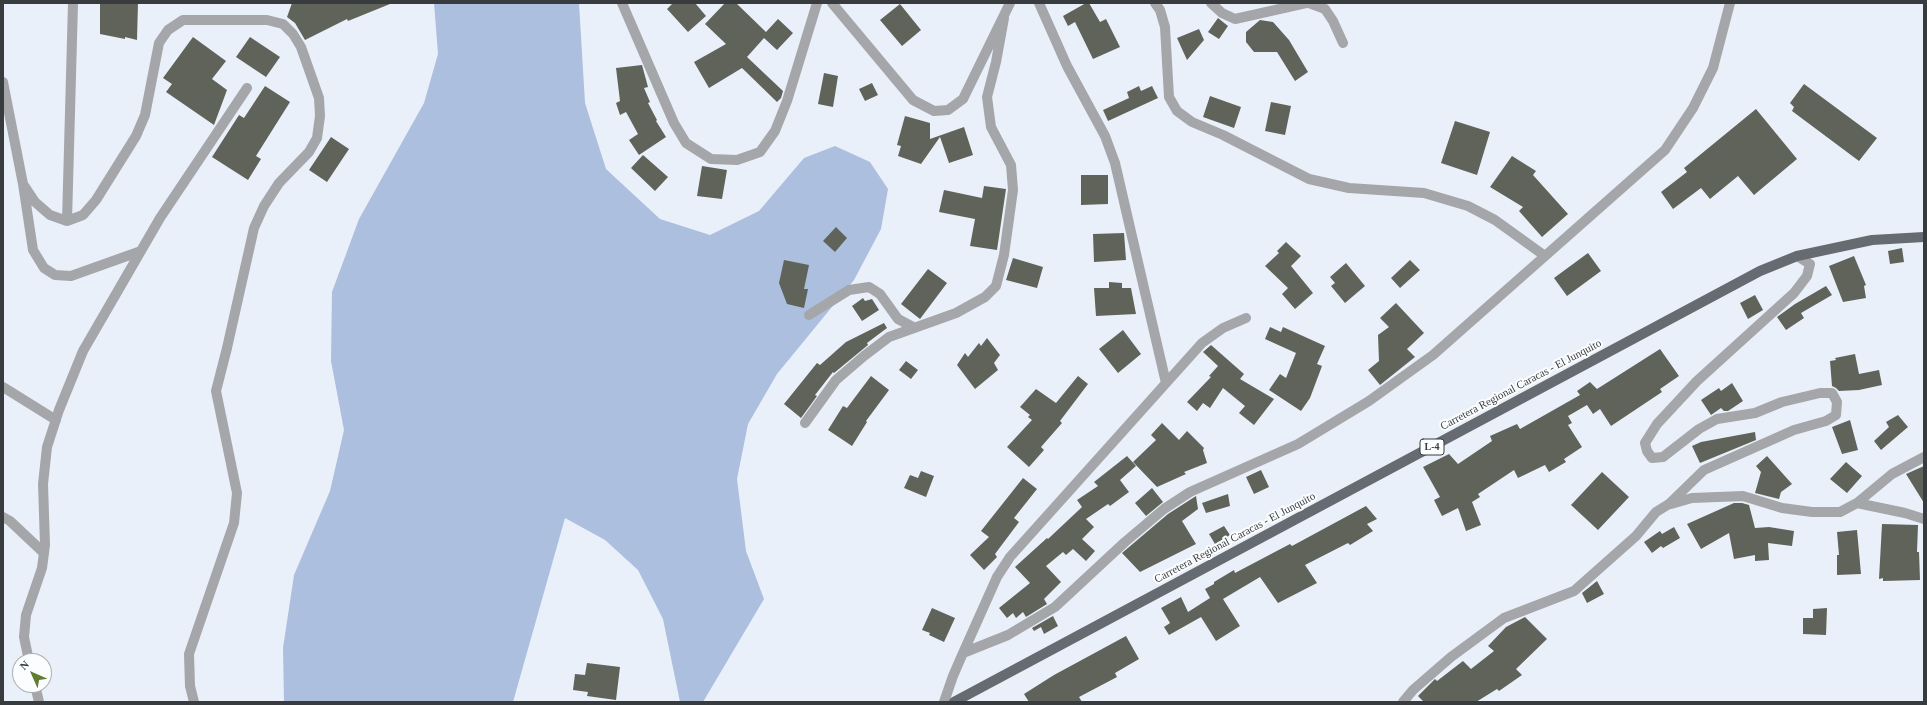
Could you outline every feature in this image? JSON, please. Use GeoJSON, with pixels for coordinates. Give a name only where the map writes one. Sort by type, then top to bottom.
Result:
{"type":"FeatureCollection","features":[{"type":"Feature","properties":{"kind":"main road","name":"Carretera Regional Caracas - El Junquito"},"geometry":{"type":"LineString","coordinates":[[954,702],[1753,275],[1797,256],[1872,240],[1924,237]]}},
{"type":"Feature","properties":{"kind":"street"},"geometry":{"type":"LineString","coordinates":[[67,221],[73,3]]}},
{"type":"Feature","properties":{"kind":"street"},"geometry":{"type":"LineString","coordinates":[[622,3],[674,123],[686,143],[711,159],[737,160],[760,152],[775,131],[787,102],[817,3]]}},
{"type":"Feature","properties":{"kind":"street"},"geometry":{"type":"LineString","coordinates":[[832,3],[913,100],[934,111],[948,110],[964,99],[1010,3]]}},
{"type":"Feature","properties":{"kind":"street"},"geometry":{"type":"LineString","coordinates":[[1039,3],[1067,66],[1105,136],[1115,163],[1166,383]]}},
{"type":"Feature","properties":{"kind":"street"},"geometry":{"type":"LineString","coordinates":[[1155,3],[1160,10],[1165,26],[1169,97],[1177,110],[1192,122],[1308,179],[1349,188],[1424,193],[1468,206],[1495,220],[1545,256]]}},
{"type":"Feature","properties":{"kind":"street"},"geometry":{"type":"LineString","coordinates":[[1212,3],[1222,13],[1235,20],[1306,3]]}},
{"type":"Feature","properties":{"kind":"street"},"geometry":{"type":"LineString","coordinates":[[1310,3],[1325,9],[1343,43]]}},
{"type":"Feature","properties":{"kind":"street"},"geometry":{"type":"LineString","coordinates":[[963,653],[1008,635],[1055,607],[1125,542],[1164,509],[1190,492],[1298,444],[1369,401],[1433,354],[1665,150],[1693,108],[1713,68],[1730,3]]}},
{"type":"Feature","properties":{"kind":"street"},"geometry":{"type":"LineString","coordinates":[[805,423],[836,380],[889,337],[913,327],[956,313],[985,297],[996,286],[1004,255],[1013,190],[1011,165],[990,127],[987,97],[996,62],[1004,18]]}},
{"type":"Feature","properties":{"kind":"street"},"geometry":{"type":"LineString","coordinates":[[24,184],[35,202],[50,214],[67,221],[83,214],[96,200],[136,136],[145,115],[159,44],[168,30],[183,20],[268,20],[283,24],[293,34],[300,47],[319,98],[320,116],[317,138],[309,152],[279,184],[264,206],[254,228],[216,391],[237,493],[234,523],[189,654],[190,686],[194,702]]}},
{"type":"Feature","properties":{"kind":"street"},"geometry":{"type":"LineString","coordinates":[[3,82],[24,184],[33,250],[44,268],[55,275],[71,276],[141,252]]}},
{"type":"Feature","properties":{"kind":"street"},"geometry":{"type":"LineString","coordinates":[[27,653],[24,637],[26,615],[42,568],[44,553],[43,484],[47,447],[56,420],[83,351],[160,218],[204,150],[247,88]]}},
{"type":"Feature","properties":{"kind":"street"},"geometry":{"type":"LineString","coordinates":[[1403,702],[1413,690],[1451,657],[1504,618],[1574,591],[1636,536],[1656,512],[1669,504],[1704,470],[1794,430],[1826,421],[1836,414],[1837,402],[1832,393],[1820,393],[1782,402],[1755,413],[1717,420],[1699,429],[1663,458],[1652,458],[1647,451],[1645,443],[1657,424],[1697,381],[1794,293],[1807,276],[1810,264],[1797,256]]}},
{"type":"Feature","properties":{"kind":"street"},"geometry":{"type":"LineString","coordinates":[[809,314],[849,290],[869,288],[880,294],[898,319],[913,327]]}},
{"type":"Feature","properties":{"kind":"street"},"geometry":{"type":"LineString","coordinates":[[944,702],[963,653],[996,577],[1010,557],[1202,343],[1223,328],[1246,318]]}},
{"type":"Feature","properties":{"kind":"street"},"geometry":{"type":"LineString","coordinates":[[3,387],[56,420]]}},
{"type":"Feature","properties":{"kind":"street"},"geometry":{"type":"LineString","coordinates":[[1669,504],[1692,498],[1743,496],[1782,508],[1812,512],[1840,512],[1857,503],[1892,474],[1924,457]]}},
{"type":"Feature","properties":{"kind":"street"},"geometry":{"type":"LineString","coordinates":[[1857,503],[1924,518]]}},
{"type":"Feature","properties":{"kind":"street"},"geometry":{"type":"LineString","coordinates":[[3,517],[10,521],[44,553]]}},
{"type":"Feature","properties":{"kind":"shaded area"},"geometry":{"type":"Polygon","coordinates":[[[434,3],[579,3],[585,103],[606,169],[660,219],[710,235],[759,211],[804,158],[835,146],[870,162],[888,189],[881,229],[854,280],[777,374],[748,424],[737,479],[746,551],[764,599],[703,702],[680,702],[663,619],[638,570],[605,540],[565,518],[513,702],[284,702],[283,648],[294,575],[330,491],[344,430],[331,361],[332,292],[359,219],[424,103],[438,54],[434,3]]]}},
{"type":"Feature","properties":{"kind":"building"},"geometry":{"type":"Polygon","coordinates":[[[100,3],[138,3],[137,40],[100,34],[100,3]]]}},
{"type":"Feature","properties":{"kind":"building"},"geometry":{"type":"Polygon","coordinates":[[[292,3],[390,4],[348,21],[347,19],[305,40],[295,23],[287,17],[292,3]]]}},
{"type":"Feature","properties":{"kind":"building"},"geometry":{"type":"Polygon","coordinates":[[[673,3],[695,3],[706,16],[688,32],[667,9],[673,3]]]}},
{"type":"Feature","properties":{"kind":"building"},"geometry":{"type":"Polygon","coordinates":[[[725,3],[736,3],[766,32],[778,19],[793,33],[777,50],[764,38],[747,57],[783,91],[781,98],[777,102],[742,68],[709,88],[694,62],[726,44],[705,24],[725,3]]]}},
{"type":"Feature","properties":{"kind":"building"},"geometry":{"type":"Polygon","coordinates":[[[1086,3],[1089,3],[1100,22],[1106,19],[1120,47],[1093,59],[1075,22],[1068,26],[1063,16],[1086,3]]]}},
{"type":"Feature","properties":{"kind":"building"},"geometry":{"type":"Polygon","coordinates":[[[900,4],[921,30],[902,46],[880,20],[900,4]]]}},
{"type":"Feature","properties":{"kind":"building"},"geometry":{"type":"Polygon","coordinates":[[[1218,18],[1228,26],[1219,39],[1208,32],[1218,18]]]}},
{"type":"Feature","properties":{"kind":"building"},"geometry":{"type":"Polygon","coordinates":[[[1260,20],[1273,22],[1289,40],[1308,72],[1295,81],[1277,52],[1254,52],[1246,42],[1246,32],[1260,20]]]}},
{"type":"Feature","properties":{"kind":"building"},"geometry":{"type":"Polygon","coordinates":[[[1199,29],[1204,40],[1187,60],[1177,38],[1199,29]]]}},
{"type":"Feature","properties":{"kind":"building"},"geometry":{"type":"Polygon","coordinates":[[[193,37],[226,61],[212,79],[227,90],[214,125],[166,92],[172,84],[163,78],[193,37]]]}},
{"type":"Feature","properties":{"kind":"building"},"geometry":{"type":"Polygon","coordinates":[[[250,37],[280,57],[266,77],[236,57],[250,37]]]}},
{"type":"Feature","properties":{"kind":"building"},"geometry":{"type":"Polygon","coordinates":[[[642,65],[648,87],[644,88],[650,102],[648,103],[657,120],[656,121],[666,137],[639,155],[629,140],[638,134],[626,112],[620,115],[616,103],[620,101],[616,68],[642,65]]]}},
{"type":"Feature","properties":{"kind":"building"},"geometry":{"type":"Polygon","coordinates":[[[824,73],[838,76],[833,107],[818,104],[824,73]]]}},
{"type":"Feature","properties":{"kind":"building"},"geometry":{"type":"Polygon","coordinates":[[[872,83],[878,95],[865,101],[859,89],[872,83]]]}},
{"type":"Feature","properties":{"kind":"building"},"geometry":{"type":"Polygon","coordinates":[[[1804,84],[1877,138],[1859,161],[1792,111],[1794,107],[1790,103],[1804,84]]]}},
{"type":"Feature","properties":{"kind":"building"},"geometry":{"type":"Polygon","coordinates":[[[265,86],[290,102],[256,156],[261,159],[248,180],[212,157],[239,115],[244,118],[265,86]]]}},
{"type":"Feature","properties":{"kind":"building"},"geometry":{"type":"Polygon","coordinates":[[[1139,86],[1141,91],[1152,86],[1158,98],[1108,121],[1103,110],[1129,98],[1127,92],[1139,86]]]}},
{"type":"Feature","properties":{"kind":"building"},"geometry":{"type":"Polygon","coordinates":[[[1210,96],[1241,107],[1234,128],[1203,117],[1210,96]]]}},
{"type":"Feature","properties":{"kind":"building"},"geometry":{"type":"Polygon","coordinates":[[[1271,102],[1291,106],[1285,135],[1265,131],[1271,102]]]}},
{"type":"Feature","properties":{"kind":"building"},"geometry":{"type":"Polygon","coordinates":[[[1756,109],[1797,159],[1754,195],[1738,176],[1710,199],[1701,188],[1673,209],[1661,192],[1687,172],[1684,168],[1756,109]]]}},
{"type":"Feature","properties":{"kind":"building"},"geometry":{"type":"Polygon","coordinates":[[[905,116],[930,123],[930,139],[964,127],[973,155],[949,163],[940,137],[921,164],[898,156],[901,146],[897,145],[905,116]]]}},
{"type":"Feature","properties":{"kind":"building"},"geometry":{"type":"Polygon","coordinates":[[[1455,121],[1490,132],[1477,175],[1441,163],[1455,121]]]}},
{"type":"Feature","properties":{"kind":"building"},"geometry":{"type":"Polygon","coordinates":[[[331,137],[349,149],[327,182],[309,170],[331,137]]]}},
{"type":"Feature","properties":{"kind":"building"},"geometry":{"type":"Polygon","coordinates":[[[643,155],[668,177],[655,191],[631,168],[643,155]]]}},
{"type":"Feature","properties":{"kind":"building"},"geometry":{"type":"Polygon","coordinates":[[[1512,156],[1536,171],[1533,175],[1568,214],[1542,237],[1519,211],[1523,207],[1490,187],[1512,156]]]}},
{"type":"Feature","properties":{"kind":"building"},"geometry":{"type":"Polygon","coordinates":[[[702,166],[727,170],[722,199],[697,196],[702,166]]]}},
{"type":"Feature","properties":{"kind":"building"},"geometry":{"type":"Polygon","coordinates":[[[1081,175],[1108,175],[1108,204],[1081,205],[1081,175]]]}},
{"type":"Feature","properties":{"kind":"building"},"geometry":{"type":"Polygon","coordinates":[[[984,186],[1006,189],[997,250],[970,246],[975,219],[939,212],[944,190],[982,198],[984,186]]]}},
{"type":"Feature","properties":{"kind":"building"},"geometry":{"type":"Polygon","coordinates":[[[836,227],[847,238],[835,252],[823,241],[836,227]]]}},
{"type":"Feature","properties":{"kind":"building"},"geometry":{"type":"Polygon","coordinates":[[[1124,233],[1126,260],[1094,262],[1093,234],[1124,233]]]}},
{"type":"Feature","properties":{"kind":"building"},"geometry":{"type":"Polygon","coordinates":[[[1286,242],[1301,256],[1291,266],[1313,293],[1295,309],[1282,294],[1288,288],[1265,266],[1279,253],[1277,251],[1286,242]]]}},
{"type":"Feature","properties":{"kind":"building"},"geometry":{"type":"Polygon","coordinates":[[[1902,248],[1904,262],[1890,264],[1888,251],[1902,248]]]}},
{"type":"Feature","properties":{"kind":"building"},"geometry":{"type":"Polygon","coordinates":[[[1588,253],[1601,271],[1567,296],[1554,278],[1588,253]]]}},
{"type":"Feature","properties":{"kind":"building"},"geometry":{"type":"Polygon","coordinates":[[[1854,256],[1866,285],[1864,286],[1866,298],[1843,302],[1829,266],[1854,256]]]}},
{"type":"Feature","properties":{"kind":"building"},"geometry":{"type":"Polygon","coordinates":[[[1013,258],[1043,267],[1037,288],[1006,280],[1013,258]]]}},
{"type":"Feature","properties":{"kind":"building"},"geometry":{"type":"Polygon","coordinates":[[[784,260],[809,265],[804,289],[808,289],[804,308],[787,304],[779,283],[784,260]]]}},
{"type":"Feature","properties":{"kind":"building"},"geometry":{"type":"Polygon","coordinates":[[[1410,260],[1420,270],[1400,288],[1391,278],[1410,260]]]}},
{"type":"Feature","properties":{"kind":"building"},"geometry":{"type":"Polygon","coordinates":[[[1346,263],[1365,286],[1345,303],[1331,286],[1335,283],[1330,277],[1346,263]]]}},
{"type":"Feature","properties":{"kind":"building"},"geometry":{"type":"Polygon","coordinates":[[[928,269],[947,283],[920,319],[901,304],[928,269]]]}},
{"type":"Feature","properties":{"kind":"building"},"geometry":{"type":"Polygon","coordinates":[[[1109,282],[1122,283],[1122,288],[1131,288],[1136,314],[1096,316],[1094,288],[1109,288],[1109,282]]]}},
{"type":"Feature","properties":{"kind":"building"},"geometry":{"type":"Polygon","coordinates":[[[1826,286],[1832,295],[1801,313],[1804,318],[1786,330],[1777,317],[1795,304],[1826,286]]]}},
{"type":"Feature","properties":{"kind":"building"},"geometry":{"type":"Polygon","coordinates":[[[1755,295],[1763,310],[1748,319],[1740,303],[1755,295]]]}},
{"type":"Feature","properties":{"kind":"building"},"geometry":{"type":"Polygon","coordinates":[[[863,298],[865,301],[872,299],[879,310],[862,321],[852,306],[863,298]]]}},
{"type":"Feature","properties":{"kind":"building"},"geometry":{"type":"Polygon","coordinates":[[[1396,303],[1424,333],[1407,349],[1415,357],[1380,385],[1368,370],[1379,361],[1378,335],[1389,327],[1380,318],[1396,303]]]}},
{"type":"Feature","properties":{"kind":"building"},"geometry":{"type":"Polygon","coordinates":[[[884,323],[887,328],[867,343],[868,345],[834,373],[833,372],[815,395],[817,396],[801,418],[784,404],[817,363],[820,365],[846,342],[884,323]]]}},
{"type":"Feature","properties":{"kind":"building"},"geometry":{"type":"Polygon","coordinates":[[[1270,327],[1281,332],[1283,327],[1325,346],[1317,364],[1322,366],[1310,398],[1301,411],[1269,390],[1280,374],[1286,378],[1296,353],[1265,339],[1270,327]]]}},
{"type":"Feature","properties":{"kind":"building"},"geometry":{"type":"Polygon","coordinates":[[[1123,330],[1141,354],[1118,373],[1099,349],[1123,330]]]}},
{"type":"Feature","properties":{"kind":"building"},"geometry":{"type":"Polygon","coordinates":[[[987,338],[1000,355],[994,363],[998,370],[975,389],[957,365],[965,353],[968,357],[979,343],[981,346],[987,338]]]}},
{"type":"Feature","properties":{"kind":"building"},"geometry":{"type":"Polygon","coordinates":[[[1211,345],[1244,374],[1240,379],[1274,399],[1254,425],[1239,413],[1245,406],[1223,388],[1210,408],[1203,403],[1197,411],[1187,402],[1211,377],[1209,376],[1218,366],[1203,352],[1211,345]]]}},
{"type":"Feature","properties":{"kind":"building"},"geometry":{"type":"Polygon","coordinates":[[[1660,349],[1679,376],[1660,389],[1662,392],[1611,426],[1600,409],[1593,414],[1587,405],[1568,416],[1572,423],[1568,425],[1582,447],[1564,459],[1566,462],[1549,472],[1545,465],[1518,478],[1514,470],[1478,494],[1480,497],[1472,502],[1481,525],[1466,531],[1458,508],[1442,516],[1434,500],[1440,497],[1423,467],[1449,454],[1458,464],[1492,441],[1490,436],[1517,424],[1520,429],[1580,395],[1577,391],[1590,382],[1597,389],[1660,349]]]}},
{"type":"Feature","properties":{"kind":"building"},"geometry":{"type":"Polygon","coordinates":[[[1855,354],[1859,374],[1879,370],[1882,385],[1859,390],[1839,391],[1832,386],[1830,361],[1836,360],[1835,358],[1855,354]]]}},
{"type":"Feature","properties":{"kind":"building"},"geometry":{"type":"Polygon","coordinates":[[[906,361],[918,370],[911,379],[899,370],[906,361]]]}},
{"type":"Feature","properties":{"kind":"building"},"geometry":{"type":"Polygon","coordinates":[[[871,376],[889,390],[866,421],[867,422],[852,446],[828,430],[843,406],[847,408],[871,376]]]}},
{"type":"Feature","properties":{"kind":"building"},"geometry":{"type":"Polygon","coordinates":[[[1078,376],[1088,384],[1060,421],[1062,423],[1041,447],[1044,450],[1029,467],[1007,447],[1032,420],[1028,417],[1030,415],[1020,407],[1036,389],[1056,403],[1078,376]]]}},
{"type":"Feature","properties":{"kind":"building"},"geometry":{"type":"Polygon","coordinates":[[[1732,383],[1743,401],[1728,411],[1724,411],[1721,408],[1711,415],[1701,400],[1719,388],[1721,391],[1732,383]]]}},
{"type":"Feature","properties":{"kind":"building"},"geometry":{"type":"Polygon","coordinates":[[[1898,415],[1908,427],[1881,450],[1874,441],[1889,427],[1886,422],[1898,415]]]}},
{"type":"Feature","properties":{"kind":"building"},"geometry":{"type":"Polygon","coordinates":[[[1850,420],[1858,450],[1842,454],[1832,427],[1850,420]]]}},
{"type":"Feature","properties":{"kind":"building"},"geometry":{"type":"Polygon","coordinates":[[[1162,423],[1179,440],[1187,431],[1204,448],[1203,450],[1207,463],[1184,472],[1186,474],[1157,487],[1133,462],[1156,440],[1151,435],[1162,423]]]}},
{"type":"Feature","properties":{"kind":"building"},"geometry":{"type":"Polygon","coordinates":[[[1755,432],[1756,440],[1700,463],[1692,446],[1701,442],[1755,432]]]}},
{"type":"Feature","properties":{"kind":"building"},"geometry":{"type":"Polygon","coordinates":[[[1127,456],[1136,466],[1120,480],[1129,492],[1110,506],[1108,504],[1086,519],[1094,527],[1082,539],[1095,551],[1086,561],[1073,549],[1066,555],[1063,552],[1046,566],[1061,582],[1044,599],[1047,604],[1026,617],[1023,612],[1016,618],[1013,613],[1007,618],[999,608],[1030,583],[1015,567],[1082,507],[1077,500],[1098,486],[1094,482],[1127,456]]]}},
{"type":"Feature","properties":{"kind":"building"},"geometry":{"type":"Polygon","coordinates":[[[1767,456],[1792,484],[1781,492],[1779,499],[1755,493],[1761,472],[1756,466],[1767,456]]]}},
{"type":"Feature","properties":{"kind":"building"},"geometry":{"type":"Polygon","coordinates":[[[1846,462],[1862,476],[1847,493],[1830,479],[1846,462]]]}},
{"type":"Feature","properties":{"kind":"building"},"geometry":{"type":"Polygon","coordinates":[[[1924,466],[1924,503],[1906,474],[1924,466]]]}},
{"type":"Feature","properties":{"kind":"building"},"geometry":{"type":"Polygon","coordinates":[[[1261,470],[1269,487],[1254,494],[1246,477],[1261,470]]]}},
{"type":"Feature","properties":{"kind":"building"},"geometry":{"type":"Polygon","coordinates":[[[921,471],[934,476],[926,497],[904,488],[910,475],[918,478],[921,471]]]}},
{"type":"Feature","properties":{"kind":"building"},"geometry":{"type":"Polygon","coordinates":[[[1602,472],[1629,497],[1598,530],[1571,505],[1602,472]]]}},
{"type":"Feature","properties":{"kind":"building"},"geometry":{"type":"Polygon","coordinates":[[[1023,478],[1037,489],[1014,518],[1019,522],[995,554],[997,557],[984,570],[970,555],[989,537],[981,531],[1023,478]]]}},
{"type":"Feature","properties":{"kind":"building"},"geometry":{"type":"Polygon","coordinates":[[[1152,488],[1163,502],[1146,516],[1135,503],[1152,488]]]}},
{"type":"Feature","properties":{"kind":"building"},"geometry":{"type":"Polygon","coordinates":[[[1228,494],[1230,506],[1206,513],[1202,503],[1228,494]]]}},
{"type":"Feature","properties":{"kind":"building"},"geometry":{"type":"Polygon","coordinates":[[[1196,496],[1198,509],[1182,521],[1196,544],[1140,572],[1122,553],[1168,514],[1196,496]]]}},
{"type":"Feature","properties":{"kind":"building"},"geometry":{"type":"Polygon","coordinates":[[[1734,503],[1749,505],[1755,528],[1769,527],[1794,531],[1792,546],[1768,543],[1769,560],[1755,561],[1755,555],[1734,559],[1729,533],[1701,549],[1687,524],[1734,503]]]}},
{"type":"Feature","properties":{"kind":"building"},"geometry":{"type":"Polygon","coordinates":[[[1366,506],[1377,519],[1367,524],[1373,531],[1350,545],[1348,543],[1305,565],[1317,583],[1278,603],[1260,577],[1223,599],[1240,626],[1216,641],[1201,617],[1169,635],[1164,627],[1170,623],[1161,608],[1181,597],[1188,612],[1210,598],[1205,589],[1234,570],[1235,573],[1290,544],[1292,546],[1366,506]]]}},
{"type":"Feature","properties":{"kind":"building"},"geometry":{"type":"Polygon","coordinates":[[[1882,524],[1918,525],[1917,552],[1919,552],[1920,580],[1883,581],[1883,578],[1879,579],[1882,524]]]}},
{"type":"Feature","properties":{"kind":"building"},"geometry":{"type":"Polygon","coordinates":[[[1224,526],[1230,535],[1215,544],[1209,534],[1224,526]]]}},
{"type":"Feature","properties":{"kind":"building"},"geometry":{"type":"Polygon","coordinates":[[[1674,527],[1680,538],[1663,548],[1661,546],[1652,553],[1644,542],[1660,531],[1662,534],[1674,527]]]}},
{"type":"Feature","properties":{"kind":"building"},"geometry":{"type":"Polygon","coordinates":[[[1857,530],[1861,574],[1837,575],[1837,555],[1839,555],[1837,532],[1857,530]]]}},
{"type":"Feature","properties":{"kind":"building"},"geometry":{"type":"Polygon","coordinates":[[[1597,581],[1604,594],[1587,603],[1582,593],[1597,581]]]}},
{"type":"Feature","properties":{"kind":"building"},"geometry":{"type":"Polygon","coordinates":[[[932,608],[955,618],[944,642],[922,630],[932,608]]]}},
{"type":"Feature","properties":{"kind":"building"},"geometry":{"type":"Polygon","coordinates":[[[1827,608],[1826,635],[1803,634],[1803,618],[1813,618],[1813,609],[1827,608]]]}},
{"type":"Feature","properties":{"kind":"building"},"geometry":{"type":"Polygon","coordinates":[[[1053,616],[1058,626],[1044,634],[1041,627],[1034,631],[1032,628],[1053,616]]]}},
{"type":"Feature","properties":{"kind":"building"},"geometry":{"type":"Polygon","coordinates":[[[1525,617],[1547,639],[1516,669],[1522,675],[1499,691],[1497,689],[1476,702],[1424,702],[1418,696],[1435,679],[1437,681],[1463,661],[1471,669],[1494,651],[1488,646],[1506,627],[1525,617]]]}},
{"type":"Feature","properties":{"kind":"building"},"geometry":{"type":"Polygon","coordinates":[[[1126,636],[1139,659],[1115,673],[1117,677],[1079,697],[1082,702],[1029,702],[1024,694],[1054,675],[1126,636]]]}},
{"type":"Feature","properties":{"kind":"building"},"geometry":{"type":"Polygon","coordinates":[[[587,663],[620,667],[616,700],[587,696],[588,692],[573,690],[575,674],[585,675],[587,663]]]}}]}
